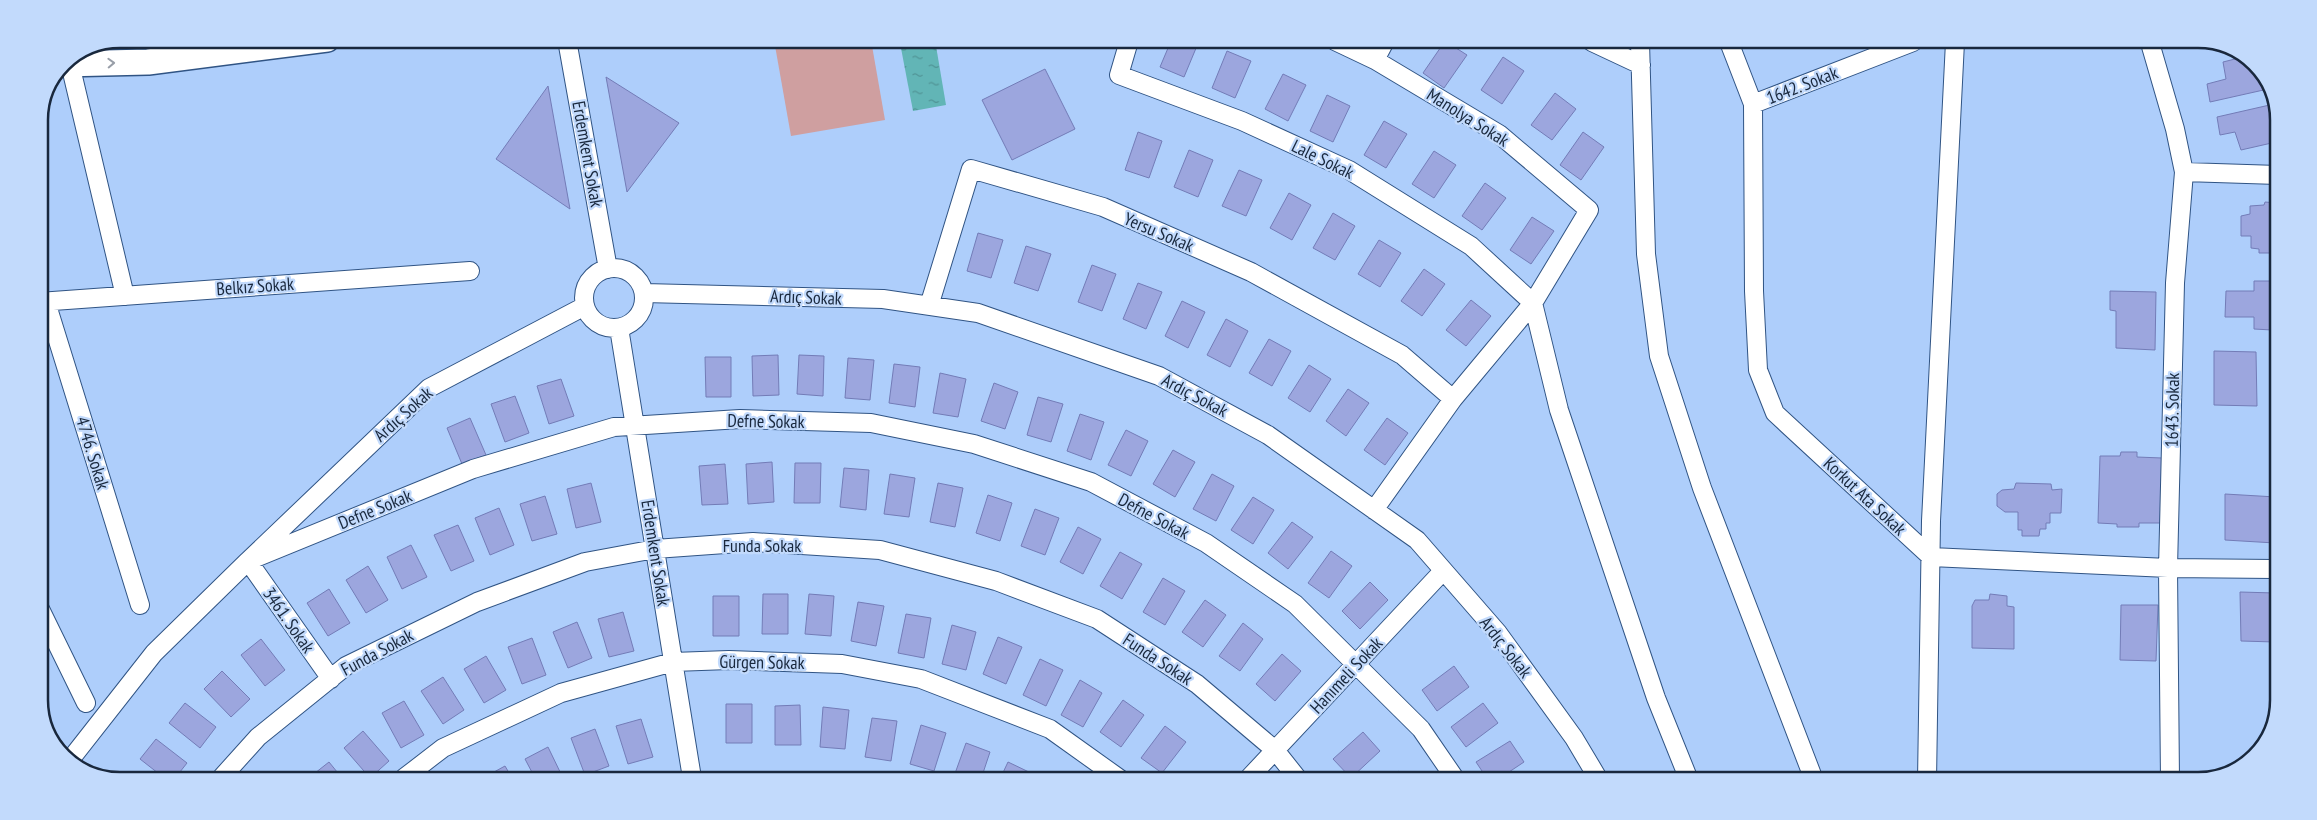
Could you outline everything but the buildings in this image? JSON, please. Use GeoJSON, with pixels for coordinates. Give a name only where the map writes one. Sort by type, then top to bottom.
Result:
{"type":"FeatureCollection","features":[{"type":"Feature","properties":{"kind":"main road"},"geometry":{"type":"LineString","coordinates":[[75,64],[148,62],[257,48]]}},
{"type":"Feature","properties":{"kind":"street","name":"Erdemkent Sokak"},"geometry":{"type":"LineString","coordinates":[[568,48],[608,269]]}},
{"type":"Feature","properties":{"kind":"street","name":"Lale Sokak"},"geometry":{"type":"LineString","coordinates":[[1127,48],[1119,74],[1242,121],[1349,170],[1470,246],[1533,303]]}},
{"type":"Feature","properties":{"kind":"street","name":"Manolya Sokak"},"geometry":{"type":"LineString","coordinates":[[1350,48],[1375,60],[1499,134],[1589,210],[1533,303]]}},
{"type":"Feature","properties":{"kind":"street"},"geometry":{"type":"LineString","coordinates":[[1375,60],[1381,48]]}},
{"type":"Feature","properties":{"kind":"street"},"geometry":{"type":"LineString","coordinates":[[1605,48],[1641,65]]}},
{"type":"Feature","properties":{"kind":"street"},"geometry":{"type":"LineString","coordinates":[[1640,48],[1646,254],[1659,356],[1702,488],[1811,772]]}},
{"type":"Feature","properties":{"kind":"street","name":"1642. Sokak"},"geometry":{"type":"LineString","coordinates":[[1731,48],[1752,104],[1897,48]]}},
{"type":"Feature","properties":{"kind":"street"},"geometry":{"type":"LineString","coordinates":[[1927,772],[1931,521],[1955,48]]}},
{"type":"Feature","properties":{"kind":"street","name":"1643. Sokak"},"geometry":{"type":"LineString","coordinates":[[2151,48],[2175,129],[2184,172],[2175,283],[2168,568],[2170,772]]}},
{"type":"Feature","properties":{"kind":"street"},"geometry":{"type":"LineString","coordinates":[[68,71],[126,296]]}},
{"type":"Feature","properties":{"kind":"street","name":"Korkut Ata Sokak"},"geometry":{"type":"LineString","coordinates":[[1752,104],[1754,291],[1758,370],[1775,413],[1931,557]]}},
{"type":"Feature","properties":{"kind":"street","name":"Yersu Sokak"},"geometry":{"type":"LineString","coordinates":[[929,306],[971,169],[1103,207],[1251,272],[1402,355],[1453,399]]}},
{"type":"Feature","properties":{"kind":"street"},"geometry":{"type":"LineString","coordinates":[[2184,172],[2269,175]]}},
{"type":"Feature","properties":{"kind":"street"},"geometry":{"type":"LineString","coordinates":[[608,269],[627,271],[640,284],[644,293],[642,311],[629,325],[619,328],[611,328],[594,321],[585,306],[586,287],[599,272],[608,269]]}},
{"type":"Feature","properties":{"kind":"street","name":"Belkız Sokak"},"geometry":{"type":"LineString","coordinates":[[48,302],[470,270]]}},
{"type":"Feature","properties":{"kind":"street","name":"Ardıç Sokak"},"geometry":{"type":"LineString","coordinates":[[644,293],[883,299],[978,313],[1159,376],[1268,435],[1416,540],[1498,633],[1574,738],[1594,772]]}},
{"type":"Feature","properties":{"kind":"street"},"geometry":{"type":"LineString","coordinates":[[1374,510],[1453,399],[1533,303]]}},
{"type":"Feature","properties":{"kind":"street"},"geometry":{"type":"LineString","coordinates":[[1533,303],[1559,410],[1656,698],[1686,772]]}},
{"type":"Feature","properties":{"kind":"street","name":"Ardıç Sokak"},"geometry":{"type":"LineString","coordinates":[[248,561],[429,388],[585,306]]}},
{"type":"Feature","properties":{"kind":"street","name":"4746. Sokak"},"geometry":{"type":"LineString","coordinates":[[48,321],[140,605]]}},
{"type":"Feature","properties":{"kind":"street","name":"Erdemkent Sokak"},"geometry":{"type":"LineString","coordinates":[[619,328],[691,772]]}},
{"type":"Feature","properties":{"kind":"street","name":"Defne Sokak"},"geometry":{"type":"LineString","coordinates":[[74,755],[154,652],[248,561],[473,469],[614,427],[740,419],[871,423],[974,444],[1091,482],[1206,543],[1295,604],[1421,729],[1451,772]]}},
{"type":"Feature","properties":{"kind":"street","name":"Funda Sokak"},"geometry":{"type":"LineString","coordinates":[[226,772],[258,737],[346,666],[477,602],[584,562],[655,549],[753,542],[880,550],[996,580],[1097,619],[1197,684],[1276,750],[1292,772]]}},
{"type":"Feature","properties":{"kind":"street"},"geometry":{"type":"LineString","coordinates":[[1931,557],[2168,568],[2270,568]]}},
{"type":"Feature","properties":{"kind":"street","name":"3461. Sokak"},"geometry":{"type":"LineString","coordinates":[[248,561],[331,679]]}},
{"type":"Feature","properties":{"kind":"street","name":"Hanımeli Sokak"},"geometry":{"type":"LineString","coordinates":[[1255,772],[1443,571]]}},
{"type":"Feature","properties":{"kind":"street"},"geometry":{"type":"LineString","coordinates":[[48,625],[86,703]]}},
{"type":"Feature","properties":{"kind":"street","name":"Gürgen Sokak"},"geometry":{"type":"LineString","coordinates":[[412,772],[443,748],[561,693],[673,662],[729,660],[842,664],[921,679],[1050,729],[1110,772]]}},
{"type":"Feature","properties":{"kind":"shaded area"},"geometry":{"type":"Polygon","coordinates":[[[775,48],[872,48],[885,120],[791,136],[775,48]]]}},
{"type":"Feature","properties":{"kind":"water"},"geometry":{"type":"Polygon","coordinates":[[[901,48],[936,48],[946,105],[913,111],[901,48]]]}}]}
